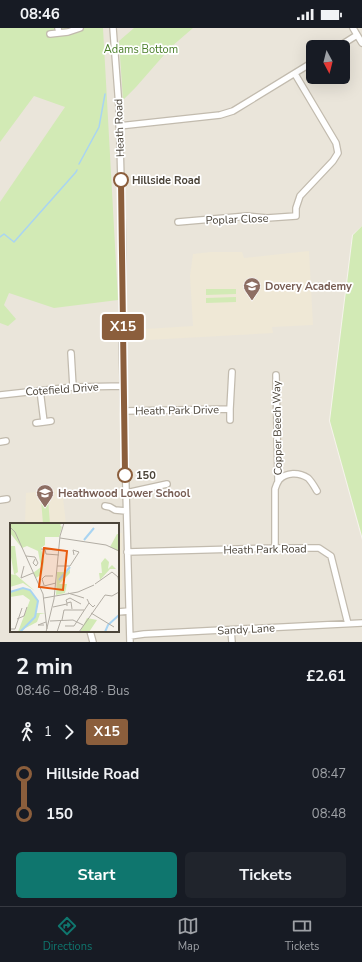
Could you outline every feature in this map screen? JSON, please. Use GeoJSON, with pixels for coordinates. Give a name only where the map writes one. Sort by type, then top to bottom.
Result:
{"type":"FeatureCollection","features":[{"type":"Feature","properties":{"kind":"street"},"geometry":{"type":"LineString","coordinates":[[50,34],[58,31],[68,32],[80,28]]}},
{"type":"Feature","properties":{"kind":"street","name":"Heath Road"},"geometry":{"type":"LineString","coordinates":[[113,28],[119,107],[123,255],[122,338],[130,639]]}},
{"type":"Feature","properties":{"kind":"street"},"geometry":{"type":"LineString","coordinates":[[353,28],[362,43]]}},
{"type":"Feature","properties":{"kind":"street"},"geometry":{"type":"LineString","coordinates":[[349,40],[357,35]]}},
{"type":"Feature","properties":{"kind":"street"},"geometry":{"type":"LineString","coordinates":[[119,126],[220,115],[233,111],[306,67]]}},
{"type":"Feature","properties":{"kind":"street","name":"Poplar Close"},"geometry":{"type":"LineString","coordinates":[[178,222],[247,216],[296,218],[296,208],[300,196],[333,162],[338,153],[336,143],[295,74]]}},
{"type":"Feature","properties":{"kind":"street"},"geometry":{"type":"LineString","coordinates":[[71,353],[73,388]]}},
{"type":"Feature","properties":{"kind":"street","name":"Heath Park Drive"},"geometry":{"type":"LineString","coordinates":[[230,420],[232,372]]}},
{"type":"Feature","properties":{"kind":"street","name":"Copper Beech Way"},"geometry":{"type":"LineString","coordinates":[[275,548],[275,489],[278,481],[276,375]]}},
{"type":"Feature","properties":{"kind":"street","name":"Cotefield Drive"},"geometry":{"type":"LineString","coordinates":[[0,394],[40,390],[124,386]]}},
{"type":"Feature","properties":{"kind":"street"},"geometry":{"type":"LineString","coordinates":[[40,390],[44,422]]}},
{"type":"Feature","properties":{"kind":"street","name":"Heath Park Drive"},"geometry":{"type":"LineString","coordinates":[[124,411],[230,409]]}},
{"type":"Feature","properties":{"kind":"street"},"geometry":{"type":"LineString","coordinates":[[36,423],[51,421]]}},
{"type":"Feature","properties":{"kind":"street","name":"Copper Beech Way"},"geometry":{"type":"LineString","coordinates":[[278,481],[286,474],[297,474],[307,477],[317,491]]}},
{"type":"Feature","properties":{"kind":"street"},"geometry":{"type":"LineString","coordinates":[[126,493],[167,484]]}},
{"type":"Feature","properties":{"kind":"street"},"geometry":{"type":"LineString","coordinates":[[0,500],[7,499]]}},
{"type":"Feature","properties":{"kind":"street"},"geometry":{"type":"LineString","coordinates":[[105,506],[115,510],[126,511]]}},
{"type":"Feature","properties":{"kind":"street","name":"Heath Park Road"},"geometry":{"type":"LineString","coordinates":[[127,552],[319,548],[331,556],[348,624]]}},
{"type":"Feature","properties":{"kind":"street"},"geometry":{"type":"LineString","coordinates":[[119,612],[129,611]]}},
{"type":"Feature","properties":{"kind":"street","name":"Sandy Lane"},"geometry":{"type":"LineString","coordinates":[[130,639],[144,634],[362,623]]}},
{"type":"Feature","properties":{"kind":"street"},"geometry":{"type":"LineString","coordinates":[[232,630],[232,642]]}},
{"type":"Feature","properties":{"kind":"street"},"geometry":{"type":"LineString","coordinates":[[90,632],[93,642]]}},
{"type":"Feature","properties":{"kind":"shaded area"},"geometry":{"type":"Polygon","coordinates":[[[0,28],[362,28],[362,226],[352,235],[329,421],[362,540],[362,642],[0,642],[0,28]]]}},
{"type":"Feature","properties":{"kind":"shaded area","name":"Dovery Academy"},"geometry":{"type":"Polygon","coordinates":[[[309,251],[313,325],[272,327],[273,333],[129,341],[129,330],[193,326],[190,276],[193,254],[210,252],[242,252],[244,258],[309,251]]]}},
{"type":"Feature","properties":{"kind":"shaded area","name":"Heathwood Lower School"},"geometry":{"type":"Polygon","coordinates":[[[62,489],[66,523],[25,523],[26,493],[62,489]]]}},
{"type":"Feature","properties":{"kind":"shaded area"},"geometry":{"type":"Polygon","coordinates":[[[119,533],[122,533],[122,589],[119,589],[119,533]]]}},
{"type":"Feature","properties":{"kind":"green space"},"geometry":{"type":"Polygon","coordinates":[[[0,28],[103,28],[118,300],[54,308],[9,293],[4,305],[16,319],[8,326],[0,323],[0,202],[65,107],[34,96],[0,142],[0,28]]]}},
{"type":"Feature","properties":{"kind":"green space","name":"Adams Bottom"},"geometry":{"type":"Polygon","coordinates":[[[134,28],[193,28],[171,47],[123,100],[119,41],[134,28]]]}},
{"type":"Feature","properties":{"kind":"green space"},"geometry":{"type":"Polygon","coordinates":[[[362,226],[362,536],[330,421],[353,235],[362,226]]]}},
{"type":"Feature","properties":{"kind":"green space"},"geometry":{"type":"Polygon","coordinates":[[[206,289],[236,289],[236,294],[206,295],[206,289]]]}},
{"type":"Feature","properties":{"kind":"green space"},"geometry":{"type":"Polygon","coordinates":[[[236,297],[236,302],[206,303],[206,298],[236,297]]]}},
{"type":"Feature","properties":{"kind":"green space"},"geometry":{"type":"Polygon","coordinates":[[[41,499],[48,499],[50,523],[43,523],[41,499]]]}},
{"type":"Feature","properties":{"kind":"waterway"},"geometry":{"type":"LineString","coordinates":[[79,164],[99,127],[105,94]]}},
{"type":"Feature","properties":{"kind":"waterway"},"geometry":{"type":"LineString","coordinates":[[0,237],[4,234],[14,242],[77,170]]}},
{"type":"Feature","properties":{"kind":"bus line","name":"X15"},"geometry":{"type":"LineString","coordinates":[[121,180],[125,475]]}},
{"type":"Feature","properties":{"kind":"place","name":"Hillside Road"},"geometry":{"type":"Point","coordinates":[121,180]}},
{"type":"Feature","properties":{"kind":"place","name":"Dovery Academy"},"geometry":{"type":"Point","coordinates":[252,301]}},
{"type":"Feature","properties":{"kind":"place","name":"150"},"geometry":{"type":"Point","coordinates":[125,475]}},
{"type":"Feature","properties":{"kind":"place","name":"Heathwood Lower School"},"geometry":{"type":"Point","coordinates":[45,508]}}]}
